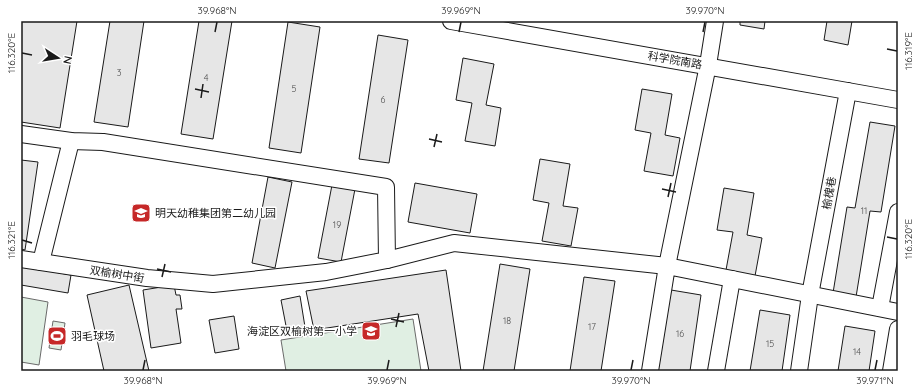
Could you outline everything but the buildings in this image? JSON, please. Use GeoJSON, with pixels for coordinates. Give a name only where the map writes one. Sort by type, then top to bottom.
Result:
{"type":"FeatureCollection","features":[{"type":"Feature","properties":{"kind":"street","name":"科学院南路"},"geometry":{"type":"LineString","coordinates":[[451,21],[898,100]]}},
{"type":"Feature","properties":{"kind":"street"},"geometry":{"type":"LineString","coordinates":[[650,371],[667,266],[708,66],[715,21]]}},
{"type":"Feature","properties":{"kind":"street","name":"榆槐巷"},"geometry":{"type":"LineString","coordinates":[[799,371],[810,295],[848,91]]}},
{"type":"Feature","properties":{"kind":"street"},"geometry":{"type":"LineString","coordinates":[[21,134],[71,141],[103,142],[386,187],[387,260]]}},
{"type":"Feature","properties":{"kind":"street"},"geometry":{"type":"LineString","coordinates":[[41,262],[71,141]]}},
{"type":"Feature","properties":{"kind":"street"},"geometry":{"type":"LineString","coordinates":[[880,308],[898,212]]}},
{"type":"Feature","properties":{"kind":"street","name":"双榆树中街"},"geometry":{"type":"LineString","coordinates":[[21,259],[147,278],[213,284],[326,272],[387,260],[454,243],[667,266],[898,312]]}},
{"type":"Feature","properties":{"kind":"street"},"geometry":{"type":"LineString","coordinates":[[716,371],[732,279]]}},
{"type":"Feature","properties":{"kind":"street"},"geometry":{"type":"LineString","coordinates":[[890,371],[898,329]]}},
{"type":"Feature","properties":{"kind":"green space"},"geometry":{"type":"Polygon","coordinates":[[[21,297],[48,302],[39,365],[21,362],[21,297]]]}},
{"type":"Feature","properties":{"kind":"green space"},"geometry":{"type":"Polygon","coordinates":[[[413,319],[421,371],[286,371],[281,340],[413,319]]]}},
{"type":"Feature","properties":{"kind":"green space","name":"羽毛球场"},"geometry":{"type":"Polygon","coordinates":[[[53,321],[65,323],[61,350],[49,348],[53,321]]]}},
{"type":"Feature","properties":{"kind":"place","name":"明天幼稚集团第二幼儿园"},"geometry":{"type":"Point","coordinates":[141,213]}},
{"type":"Feature","properties":{"kind":"place","name":"海淀区双榆树第一小学"},"geometry":{"type":"Point","coordinates":[371,331]}},
{"type":"Feature","properties":{"kind":"place","name":"羽毛球场"},"geometry":{"type":"Point","coordinates":[57,336]}}]}
